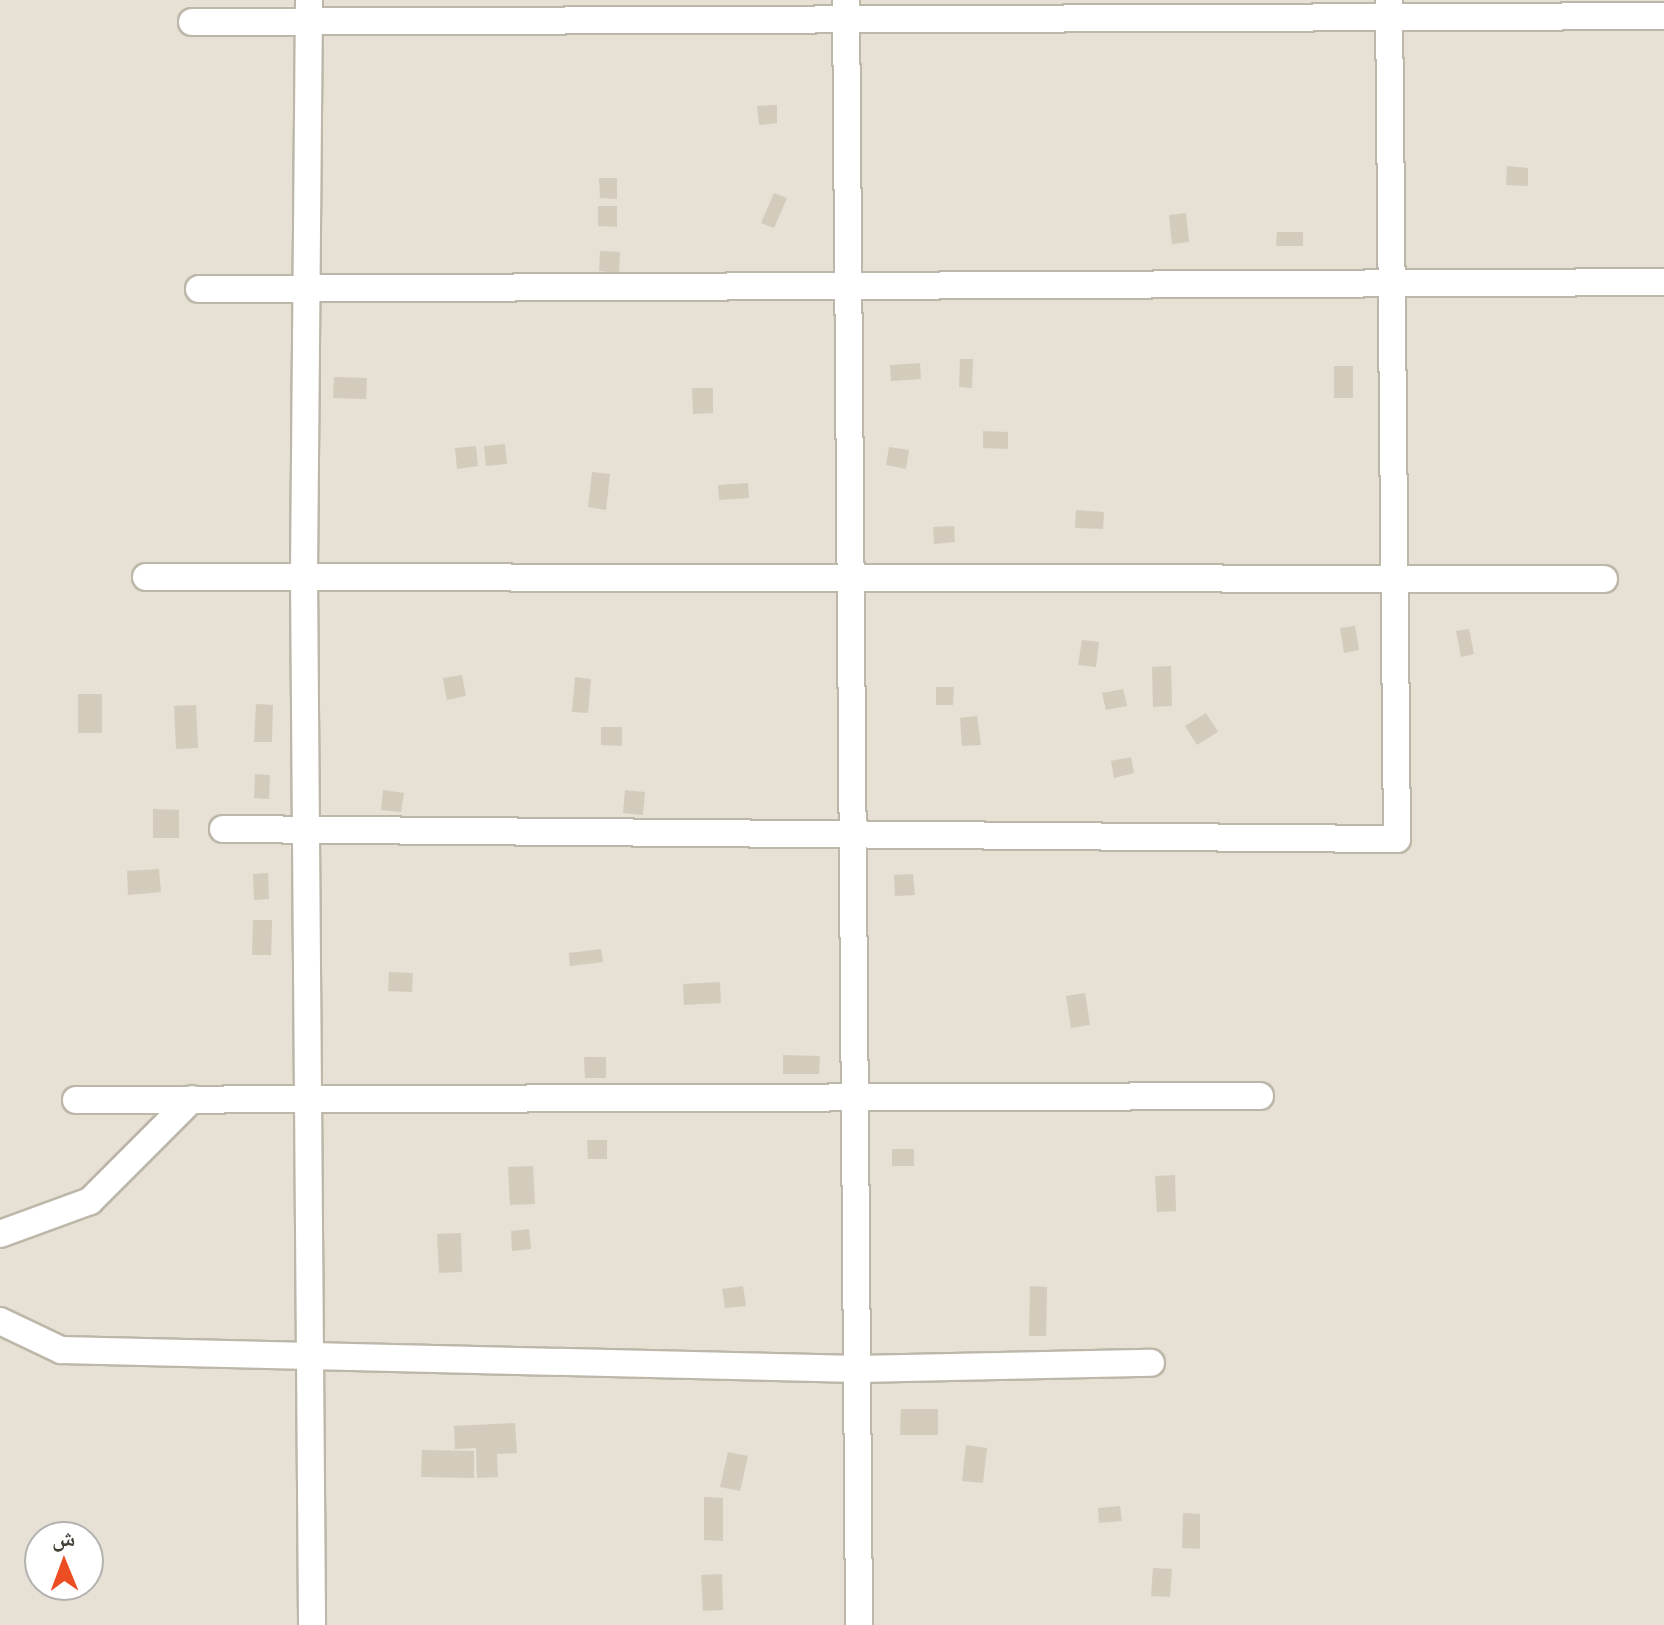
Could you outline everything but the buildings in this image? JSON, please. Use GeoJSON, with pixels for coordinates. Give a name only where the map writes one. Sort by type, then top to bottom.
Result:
{"type":"FeatureCollection","features":[{"type":"Feature","properties":{"kind":"street"},"geometry":{"type":"LineString","coordinates":[[309,10],[304,576],[307,1099],[313,1356],[312,1625]]}},
{"type":"Feature","properties":{"kind":"street"},"geometry":{"type":"LineString","coordinates":[[192,22],[309,10],[1390,10],[1664,16]]}},
{"type":"Feature","properties":{"kind":"street"},"geometry":{"type":"LineString","coordinates":[[846,10],[856,834],[859,1625]]}},
{"type":"Feature","properties":{"kind":"street"},"geometry":{"type":"LineString","coordinates":[[223,829],[1397,839],[1390,10]]}},
{"type":"Feature","properties":{"kind":"street"},"geometry":{"type":"LineString","coordinates":[[199,289],[1664,282]]}},
{"type":"Feature","properties":{"kind":"street"},"geometry":{"type":"LineString","coordinates":[[146,577],[1396,574],[1604,579]]}},
{"type":"Feature","properties":{"kind":"street"},"geometry":{"type":"LineString","coordinates":[[76,1100],[1260,1096]]}},
{"type":"Feature","properties":{"kind":"street"},"geometry":{"type":"LineString","coordinates":[[0,1234],[90,1201],[192,1099]]}},
{"type":"Feature","properties":{"kind":"street"},"geometry":{"type":"LineString","coordinates":[[0,1321],[61,1350],[858,1369],[1151,1363]]}},
{"type":"Feature","properties":{"kind":"shaded area"},"geometry":{"type":"Polygon","coordinates":[[[0,0],[1664,0],[1664,1625],[0,1625],[0,0]]]}}]}
